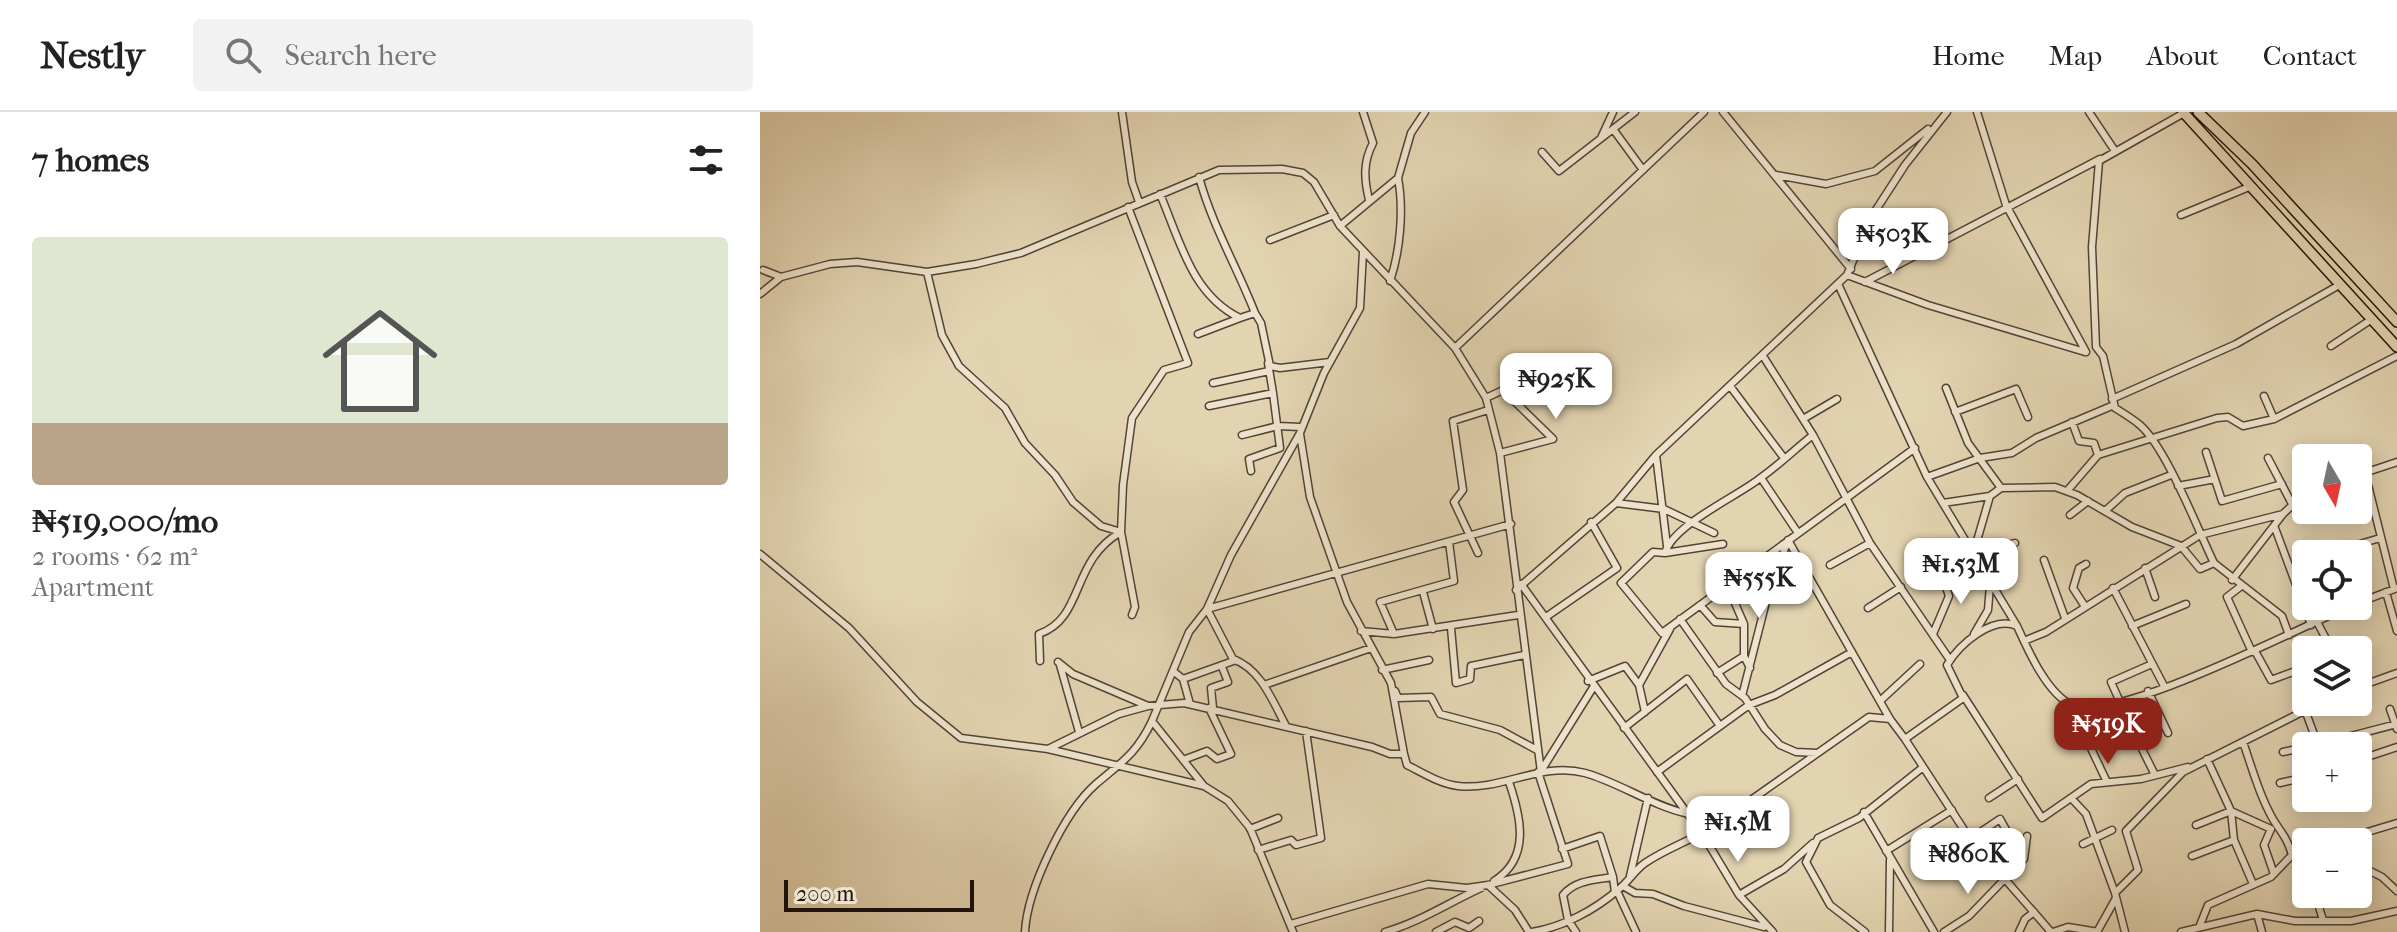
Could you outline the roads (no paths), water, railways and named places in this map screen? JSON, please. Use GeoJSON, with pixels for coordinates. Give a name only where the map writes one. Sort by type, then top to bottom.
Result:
{"type":"FeatureCollection","features":[{"type":"Feature","properties":{"kind":"highway"},"geometry":{"type":"LineString","coordinates":[[2198,112],[2252,164],[2397,322]]}},
{"type":"Feature","properties":{"kind":"highway"},"geometry":{"type":"LineString","coordinates":[[2184,113],[2397,347]]}},
{"type":"Feature","properties":{"kind":"street"},"geometry":{"type":"LineString","coordinates":[[1122,112],[1132,182],[1139,202]]}},
{"type":"Feature","properties":{"kind":"street"},"geometry":{"type":"LineString","coordinates":[[1363,112],[1373,143],[1366,157],[1365,182],[1369,200]]}},
{"type":"Feature","properties":{"kind":"street"},"geometry":{"type":"LineString","coordinates":[[1390,281],[1396,272],[1400,222],[1398,178],[1411,133],[1425,112]]}},
{"type":"Feature","properties":{"kind":"street"},"geometry":{"type":"LineString","coordinates":[[1599,140],[1613,112]]}},
{"type":"Feature","properties":{"kind":"street"},"geometry":{"type":"LineString","coordinates":[[1542,152],[1559,171],[1635,112]]}},
{"type":"Feature","properties":{"kind":"street"},"geometry":{"type":"LineString","coordinates":[[1723,112],[1776,175],[1849,272],[1865,282],[1928,305],[2086,352],[2096,347]]}},
{"type":"Feature","properties":{"kind":"street"},"geometry":{"type":"LineString","coordinates":[[1776,175],[1826,184],[1875,171],[1947,112]]}},
{"type":"Feature","properties":{"kind":"street"},"geometry":{"type":"LineString","coordinates":[[1977,112],[2007,207],[2086,352]]}},
{"type":"Feature","properties":{"kind":"street"},"geometry":{"type":"LineString","coordinates":[[2089,112],[2115,151]]}},
{"type":"Feature","properties":{"kind":"street"},"geometry":{"type":"LineString","coordinates":[[1455,348],[1702,113]]}},
{"type":"Feature","properties":{"kind":"street"},"geometry":{"type":"LineString","coordinates":[[1865,282],[2184,113]]}},
{"type":"Feature","properties":{"kind":"street"},"geometry":{"type":"LineString","coordinates":[[1519,587],[1616,503],[1656,455],[1849,272],[1872,216],[1934,125]]}},
{"type":"Feature","properties":{"kind":"street"},"geometry":{"type":"LineString","coordinates":[[1613,129],[1643,170]]}},
{"type":"Feature","properties":{"kind":"street"},"geometry":{"type":"LineString","coordinates":[[2100,159],[2092,247],[2096,347],[2103,356],[2113,402],[2152,439],[2214,563],[2240,587],[2282,616],[2289,635]]}},
{"type":"Feature","properties":{"kind":"street"},"geometry":{"type":"LineString","coordinates":[[760,294],[781,277],[830,264],[857,262],[927,272],[1021,253],[1219,170],[1251,167],[1303,173],[1314,182],[1340,226],[1455,348],[1486,398],[1500,453],[1511,524],[1519,587],[1518,615],[1539,772],[1568,864],[1488,885],[1467,888],[1428,884],[1292,928],[1277,900],[1250,829],[1228,801],[1204,786],[1152,721]]}},
{"type":"Feature","properties":{"kind":"street"},"geometry":{"type":"LineString","coordinates":[[1199,177],[1214,225],[1226,241],[1261,323],[1269,367],[1280,448],[1249,459],[1251,471]]}},
{"type":"Feature","properties":{"kind":"street"},"geometry":{"type":"LineString","coordinates":[[1340,226],[1398,178]]}},
{"type":"Feature","properties":{"kind":"street"},"geometry":{"type":"LineString","coordinates":[[2181,215],[2249,187]]}},
{"type":"Feature","properties":{"kind":"street"},"geometry":{"type":"LineString","coordinates":[[1160,194],[1192,269],[1210,300],[1240,318]]}},
{"type":"Feature","properties":{"kind":"street"},"geometry":{"type":"LineString","coordinates":[[1128,207],[1188,363],[1164,370],[1132,418],[1123,485],[1121,532],[1135,607],[1132,615]]}},
{"type":"Feature","properties":{"kind":"street"},"geometry":{"type":"LineString","coordinates":[[1270,240],[1334,215]]}},
{"type":"Feature","properties":{"kind":"street"},"geometry":{"type":"LineString","coordinates":[[1025,932],[1026,917],[1049,855],[1072,813],[1095,785],[1120,767],[1142,743],[1189,632],[1207,609],[1231,555],[1300,430],[1330,362],[1360,308],[1363,252]]}},
{"type":"Feature","properties":{"kind":"street"},"geometry":{"type":"LineString","coordinates":[[763,270],[781,277]]}},
{"type":"Feature","properties":{"kind":"street"},"geometry":{"type":"LineString","coordinates":[[927,272],[942,335],[959,366],[1005,408],[1025,443],[1055,475],[1073,502],[1101,526],[1121,532]]}},
{"type":"Feature","properties":{"kind":"street"},"geometry":{"type":"LineString","coordinates":[[1838,284],[1927,477],[1975,552],[2054,690],[2070,704],[2106,780]]}},
{"type":"Feature","properties":{"kind":"street"},"geometry":{"type":"LineString","coordinates":[[1927,477],[1980,458],[2012,453],[2236,344],[2341,284]]}},
{"type":"Feature","properties":{"kind":"street"},"geometry":{"type":"LineString","coordinates":[[1198,334],[1255,313]]}},
{"type":"Feature","properties":{"kind":"street"},"geometry":{"type":"LineString","coordinates":[[2331,346],[2372,319]]}},
{"type":"Feature","properties":{"kind":"street"},"geometry":{"type":"LineString","coordinates":[[1763,356],[1813,435],[1870,543],[1950,660]]}},
{"type":"Feature","properties":{"kind":"street"},"geometry":{"type":"LineString","coordinates":[[2067,491],[2098,455],[2217,418],[2228,417],[2243,426],[2274,419],[2397,356]]}},
{"type":"Feature","properties":{"kind":"street"},"geometry":{"type":"LineString","coordinates":[[1213,383],[1269,367],[1330,362]]}},
{"type":"Feature","properties":{"kind":"street"},"geometry":{"type":"LineString","coordinates":[[1730,386],[1784,458]]}},
{"type":"Feature","properties":{"kind":"street"},"geometry":{"type":"LineString","coordinates":[[1946,388],[1968,443],[2001,488]]}},
{"type":"Feature","properties":{"kind":"street"},"geometry":{"type":"LineString","coordinates":[[1955,412],[2016,389],[2028,417]]}},
{"type":"Feature","properties":{"kind":"street"},"geometry":{"type":"LineString","coordinates":[[1486,398],[1503,390],[1553,439],[1500,453]]}},
{"type":"Feature","properties":{"kind":"street"},"geometry":{"type":"LineString","coordinates":[[1209,406],[1273,393]]}},
{"type":"Feature","properties":{"kind":"street"},"geometry":{"type":"LineString","coordinates":[[2264,396],[2274,419]]}},
{"type":"Feature","properties":{"kind":"street"},"geometry":{"type":"LineString","coordinates":[[1803,419],[1837,399]]}},
{"type":"Feature","properties":{"kind":"street"},"geometry":{"type":"LineString","coordinates":[[1478,553],[1454,502],[1463,490],[1453,421],[1488,410]]}},
{"type":"Feature","properties":{"kind":"street"},"geometry":{"type":"LineString","coordinates":[[2072,422],[2079,441],[2094,443],[2098,455]]}},
{"type":"Feature","properties":{"kind":"street"},"geometry":{"type":"LineString","coordinates":[[1242,435],[1278,426],[1300,430]]}},
{"type":"Feature","properties":{"kind":"street"},"geometry":{"type":"LineString","coordinates":[[1300,430],[1310,497],[1335,571],[1361,631],[1398,698],[1431,697],[1440,714],[1500,730],[1537,750]]}},
{"type":"Feature","properties":{"kind":"street"},"geometry":{"type":"LineString","coordinates":[[1666,549],[1693,522],[1761,478],[1813,435]]}},
{"type":"Feature","properties":{"kind":"street"},"geometry":{"type":"LineString","coordinates":[[1723,544],[1653,552],[1621,583],[1662,633],[1788,540],[1849,500],[1915,448]]}},
{"type":"Feature","properties":{"kind":"street"},"geometry":{"type":"LineString","coordinates":[[2206,452],[2222,501],[2282,484]]}},
{"type":"Feature","properties":{"kind":"street"},"geometry":{"type":"LineString","coordinates":[[1656,455],[1666,549]]}},
{"type":"Feature","properties":{"kind":"street"},"geometry":{"type":"LineString","coordinates":[[2232,580],[2292,504],[2268,458]]}},
{"type":"Feature","properties":{"kind":"street"},"geometry":{"type":"LineString","coordinates":[[2372,470],[2397,462]]}},
{"type":"Feature","properties":{"kind":"street"},"geometry":{"type":"LineString","coordinates":[[2105,511],[2125,493],[2177,469]]}},
{"type":"Feature","properties":{"kind":"street"},"geometry":{"type":"LineString","coordinates":[[1761,478],[1798,533]]}},
{"type":"Feature","properties":{"kind":"street"},"geometry":{"type":"LineString","coordinates":[[2178,486],[2215,479]]}},
{"type":"Feature","properties":{"kind":"street"},"geometry":{"type":"LineString","coordinates":[[1943,503],[1990,496],[2001,488],[2055,487],[2088,501],[2132,527],[2181,546],[2200,569],[2214,563]]}},
{"type":"Feature","properties":{"kind":"street"},"geometry":{"type":"LineString","coordinates":[[1975,552],[1990,496]]}},
{"type":"Feature","properties":{"kind":"street"},"geometry":{"type":"LineString","coordinates":[[2070,515],[2088,501]]}},
{"type":"Feature","properties":{"kind":"street"},"geometry":{"type":"LineString","coordinates":[[1616,503],[1664,509],[1714,533]]}},
{"type":"Feature","properties":{"kind":"street"},"geometry":{"type":"LineString","coordinates":[[2372,511],[2396,588],[2372,598]]}},
{"type":"Feature","properties":{"kind":"street"},"geometry":{"type":"LineString","coordinates":[[2024,641],[2200,535],[2283,514]]}},
{"type":"Feature","properties":{"kind":"street"},"geometry":{"type":"LineString","coordinates":[[1546,617],[1617,568],[1591,522]]}},
{"type":"Feature","properties":{"kind":"street"},"geometry":{"type":"LineString","coordinates":[[1207,609],[1511,524]]}},
{"type":"Feature","properties":{"kind":"street"},"geometry":{"type":"LineString","coordinates":[[2275,528],[2314,622],[2323,636]]}},
{"type":"Feature","properties":{"kind":"street"},"geometry":{"type":"LineString","coordinates":[[1040,661],[1039,634],[1055,628],[1062,620],[1097,549],[1121,532]]}},
{"type":"Feature","properties":{"kind":"street"},"geometry":{"type":"LineString","coordinates":[[2372,540],[2380,538]]}},
{"type":"Feature","properties":{"kind":"street"},"geometry":{"type":"LineString","coordinates":[[1788,540],[1890,719],[1922,768],[1970,839],[2052,932],[2068,927],[2097,932],[2116,896],[2138,870],[2126,831],[2164,790],[2193,767],[2293,716]]}},
{"type":"Feature","properties":{"kind":"street"},"geometry":{"type":"LineString","coordinates":[[1742,696],[1767,598],[1788,540]]}},
{"type":"Feature","properties":{"kind":"street"},"geometry":{"type":"LineString","coordinates":[[1394,634],[1380,602],[1454,581],[1449,542]]}},
{"type":"Feature","properties":{"kind":"street"},"geometry":{"type":"LineString","coordinates":[[1830,565],[1870,543]]}},
{"type":"Feature","properties":{"kind":"street"},"geometry":{"type":"LineString","coordinates":[[1938,562],[2015,543]]}},
{"type":"Feature","properties":{"kind":"street"},"geometry":{"type":"LineString","coordinates":[[760,554],[849,628],[882,667],[950,732],[981,743],[1048,749],[1204,786]]}},
{"type":"Feature","properties":{"kind":"street"},"geometry":{"type":"LineString","coordinates":[[2044,560],[2065,618]]}},
{"type":"Feature","properties":{"kind":"street"},"geometry":{"type":"LineString","coordinates":[[2084,605],[2073,588],[2079,568],[2086,564]]}},
{"type":"Feature","properties":{"kind":"street"},"geometry":{"type":"LineString","coordinates":[[2145,568],[2155,597]]}},
{"type":"Feature","properties":{"kind":"street"},"geometry":{"type":"LineString","coordinates":[[1933,634],[1949,596],[1942,576]]}},
{"type":"Feature","properties":{"kind":"street"},"geometry":{"type":"LineString","coordinates":[[1905,739],[1963,698],[1947,665],[1972,637],[1988,610],[1990,583]]}},
{"type":"Feature","properties":{"kind":"street"},"geometry":{"type":"LineString","coordinates":[[1519,587],[1546,617],[1703,835],[1739,895],[1771,930]]}},
{"type":"Feature","properties":{"kind":"street"},"geometry":{"type":"LineString","coordinates":[[1728,587],[1744,624],[1744,656],[1750,668]]}},
{"type":"Feature","properties":{"kind":"street"},"geometry":{"type":"LineString","coordinates":[[1868,608],[1901,587]]}},
{"type":"Feature","properties":{"kind":"street"},"geometry":{"type":"LineString","coordinates":[[2240,587],[2227,597],[2271,680],[2292,672]]}},
{"type":"Feature","properties":{"kind":"street"},"geometry":{"type":"LineString","coordinates":[[2113,588],[2164,686]]}},
{"type":"Feature","properties":{"kind":"street"},"geometry":{"type":"LineString","coordinates":[[1423,592],[1433,629]]}},
{"type":"Feature","properties":{"kind":"street"},"geometry":{"type":"LineString","coordinates":[[2386,592],[2397,631]]}},
{"type":"Feature","properties":{"kind":"street"},"geometry":{"type":"LineString","coordinates":[[2132,626],[2186,604]]}},
{"type":"Feature","properties":{"kind":"street"},"geometry":{"type":"LineString","coordinates":[[1700,605],[1715,622],[1744,624]]}},
{"type":"Feature","properties":{"kind":"street"},"geometry":{"type":"LineString","coordinates":[[1207,609],[1236,660],[1245,663],[1264,685],[1286,726]]}},
{"type":"Feature","properties":{"kind":"street"},"geometry":{"type":"LineString","coordinates":[[1361,631],[1394,634],[1451,628],[1518,615]]}},
{"type":"Feature","properties":{"kind":"street"},"geometry":{"type":"LineString","coordinates":[[1680,619],[1717,673],[1742,696],[1780,745],[1796,752],[1817,753]]}},
{"type":"Feature","properties":{"kind":"street"},"geometry":{"type":"LineString","coordinates":[[2070,704],[2085,708],[2120,702],[2254,652],[2319,620]]}},
{"type":"Feature","properties":{"kind":"street"},"geometry":{"type":"LineString","coordinates":[[1972,637],[2004,623],[2017,626]]}},
{"type":"Feature","properties":{"kind":"street"},"geometry":{"type":"LineString","coordinates":[[1639,685],[1673,625]]}},
{"type":"Feature","properties":{"kind":"street"},"geometry":{"type":"LineString","coordinates":[[1451,628],[1456,683],[1470,679],[1471,666],[1524,655]]}},
{"type":"Feature","properties":{"kind":"street"},"geometry":{"type":"LineString","coordinates":[[1264,685],[1371,648]]}},
{"type":"Feature","properties":{"kind":"street"},"geometry":{"type":"LineString","coordinates":[[1657,772],[1749,705],[1775,695],[1852,652]]}},
{"type":"Feature","properties":{"kind":"street"},"geometry":{"type":"LineString","coordinates":[[1717,673],[1744,656]]}},
{"type":"Feature","properties":{"kind":"street"},"geometry":{"type":"LineString","coordinates":[[1183,679],[1236,660]]}},
{"type":"Feature","properties":{"kind":"street"},"geometry":{"type":"LineString","coordinates":[[1382,670],[1429,660]]}},
{"type":"Feature","properties":{"kind":"street"},"geometry":{"type":"LineString","coordinates":[[1079,732],[1058,662],[1073,674],[1148,706]]}},
{"type":"Feature","properties":{"kind":"street"},"geometry":{"type":"LineString","coordinates":[[1880,701],[1920,664]]}},
{"type":"Feature","properties":{"kind":"street"},"geometry":{"type":"LineString","coordinates":[[2152,664],[2111,682],[2154,773]]}},
{"type":"Feature","properties":{"kind":"street"},"geometry":{"type":"LineString","coordinates":[[1539,772],[1591,683],[1625,666],[1639,685],[1645,712]]}},
{"type":"Feature","properties":{"kind":"street"},"geometry":{"type":"LineString","coordinates":[[1183,760],[1207,751],[1217,759],[1231,754],[1211,708],[1211,688],[1228,682],[1222,667]]}},
{"type":"Feature","properties":{"kind":"street"},"geometry":{"type":"LineString","coordinates":[[1173,671],[1183,679],[1190,704]]}},
{"type":"Feature","properties":{"kind":"street"},"geometry":{"type":"LineString","coordinates":[[2372,681],[2397,673]]}},
{"type":"Feature","properties":{"kind":"street"},"geometry":{"type":"LineString","coordinates":[[1624,728],[1687,679],[1720,726]]}},
{"type":"Feature","properties":{"kind":"street"},"geometry":{"type":"LineString","coordinates":[[1391,683],[1407,765],[1449,784],[1480,786],[1509,782],[1539,772],[1584,773],[1688,816],[1732,811]]}},
{"type":"Feature","properties":{"kind":"street"},"geometry":{"type":"LineString","coordinates":[[1959,689],[2042,818],[2091,784],[2106,780],[2141,779],[2154,773],[2193,767]]}},
{"type":"Feature","properties":{"kind":"street"},"geometry":{"type":"LineString","coordinates":[[2148,691],[2168,733]]}},
{"type":"Feature","properties":{"kind":"street"},"geometry":{"type":"LineString","coordinates":[[1048,749],[1079,732],[1148,706],[1190,704],[1390,754],[1404,754]]}},
{"type":"Feature","properties":{"kind":"street"},"geometry":{"type":"LineString","coordinates":[[2372,732],[2397,726],[2390,709]]}},
{"type":"Feature","properties":{"kind":"street"},"geometry":{"type":"LineString","coordinates":[[1488,885],[1515,910],[1531,932],[1568,920],[1619,890],[1653,858],[1703,835],[1732,811],[1869,717],[1890,719]]}},
{"type":"Feature","properties":{"kind":"street"},"geometry":{"type":"LineString","coordinates":[[1258,850],[1291,840],[1296,845],[1321,838],[1306,731]]}},
{"type":"Feature","properties":{"kind":"street"},"geometry":{"type":"LineString","coordinates":[[2243,742],[2273,825],[2264,845],[2274,874]]}},
{"type":"Feature","properties":{"kind":"street"},"geometry":{"type":"LineString","coordinates":[[2372,755],[2397,747]]}},
{"type":"Feature","properties":{"kind":"street"},"geometry":{"type":"LineString","coordinates":[[2283,752],[2292,750]]}},
{"type":"Feature","properties":{"kind":"street"},"geometry":{"type":"LineString","coordinates":[[2207,759],[2231,811],[2234,840],[2253,884]]}},
{"type":"Feature","properties":{"kind":"street"},"geometry":{"type":"LineString","coordinates":[[1739,895],[1784,869],[1818,838],[1864,812],[1922,768]]}},
{"type":"Feature","properties":{"kind":"street"},"geometry":{"type":"LineString","coordinates":[[1989,798],[2018,779]]}},
{"type":"Feature","properties":{"kind":"street"},"geometry":{"type":"LineString","coordinates":[[2280,783],[2292,780]]}},
{"type":"Feature","properties":{"kind":"street"},"geometry":{"type":"LineString","coordinates":[[1385,932],[1400,930],[1488,885],[1512,866],[1522,838],[1520,815],[1509,782]]}},
{"type":"Feature","properties":{"kind":"street"},"geometry":{"type":"LineString","coordinates":[[1630,878],[1648,798]]}},
{"type":"Feature","properties":{"kind":"street"},"geometry":{"type":"LineString","coordinates":[[2072,799],[2086,814],[2096,837],[2125,932]]}},
{"type":"Feature","properties":{"kind":"street"},"geometry":{"type":"LineString","coordinates":[[1888,855],[1952,810]]}},
{"type":"Feature","properties":{"kind":"street"},"geometry":{"type":"LineString","coordinates":[[2196,825],[2231,811],[2273,825],[2287,837],[2292,855],[2274,874],[2208,905],[2199,925]]}},
{"type":"Feature","properties":{"kind":"street"},"geometry":{"type":"LineString","coordinates":[[1864,812],[1934,932]]}},
{"type":"Feature","properties":{"kind":"street"},"geometry":{"type":"LineString","coordinates":[[1250,829],[1278,818]]}},
{"type":"Feature","properties":{"kind":"street"},"geometry":{"type":"LineString","coordinates":[[1970,839],[2000,819],[2009,835]]}},
{"type":"Feature","properties":{"kind":"street"},"geometry":{"type":"LineString","coordinates":[[2372,831],[2397,823]]}},
{"type":"Feature","properties":{"kind":"street"},"geometry":{"type":"LineString","coordinates":[[2083,844],[2112,830]]}},
{"type":"Feature","properties":{"kind":"street"},"geometry":{"type":"LineString","coordinates":[[1562,849],[1600,836],[1636,932]]}},
{"type":"Feature","properties":{"kind":"street"},"geometry":{"type":"LineString","coordinates":[[1944,932],[1969,916],[2024,859],[2027,836]]}},
{"type":"Feature","properties":{"kind":"street"},"geometry":{"type":"LineString","coordinates":[[1818,838],[1806,862],[1830,905],[1865,932]]}},
{"type":"Feature","properties":{"kind":"street"},"geometry":{"type":"LineString","coordinates":[[2192,856],[2234,840]]}},
{"type":"Feature","properties":{"kind":"street"},"geometry":{"type":"LineString","coordinates":[[1888,855],[1889,932]]}},
{"type":"Feature","properties":{"kind":"street"},"geometry":{"type":"LineString","coordinates":[[2372,872],[2397,891]]}},
{"type":"Feature","properties":{"kind":"street"},"geometry":{"type":"LineString","coordinates":[[1576,932],[1568,920],[1563,895],[1582,882],[1613,877]]}},
{"type":"Feature","properties":{"kind":"street"},"geometry":{"type":"LineString","coordinates":[[1619,890],[1653,894],[1684,906],[1771,930]]}},
{"type":"Feature","properties":{"kind":"street"},"geometry":{"type":"LineString","coordinates":[[2319,908],[2323,920]]}},
{"type":"Feature","properties":{"kind":"street"},"geometry":{"type":"LineString","coordinates":[[2181,932],[2199,925],[2257,914],[2291,921],[2351,921],[2397,911]]}},
{"type":"Feature","properties":{"kind":"street"},"geometry":{"type":"LineString","coordinates":[[2019,932],[2025,919],[2034,912]]}},
{"type":"Feature","properties":{"kind":"street"},"geometry":{"type":"LineString","coordinates":[[2257,914],[2262,932]]}},
{"type":"Feature","properties":{"kind":"street"},"geometry":{"type":"LineString","coordinates":[[1436,932],[1455,922],[1469,928],[1479,921]]}},
{"type":"Feature","properties":{"kind":"street"},"geometry":{"type":"LineString","coordinates":[[2291,921],[2293,932]]}}]}
